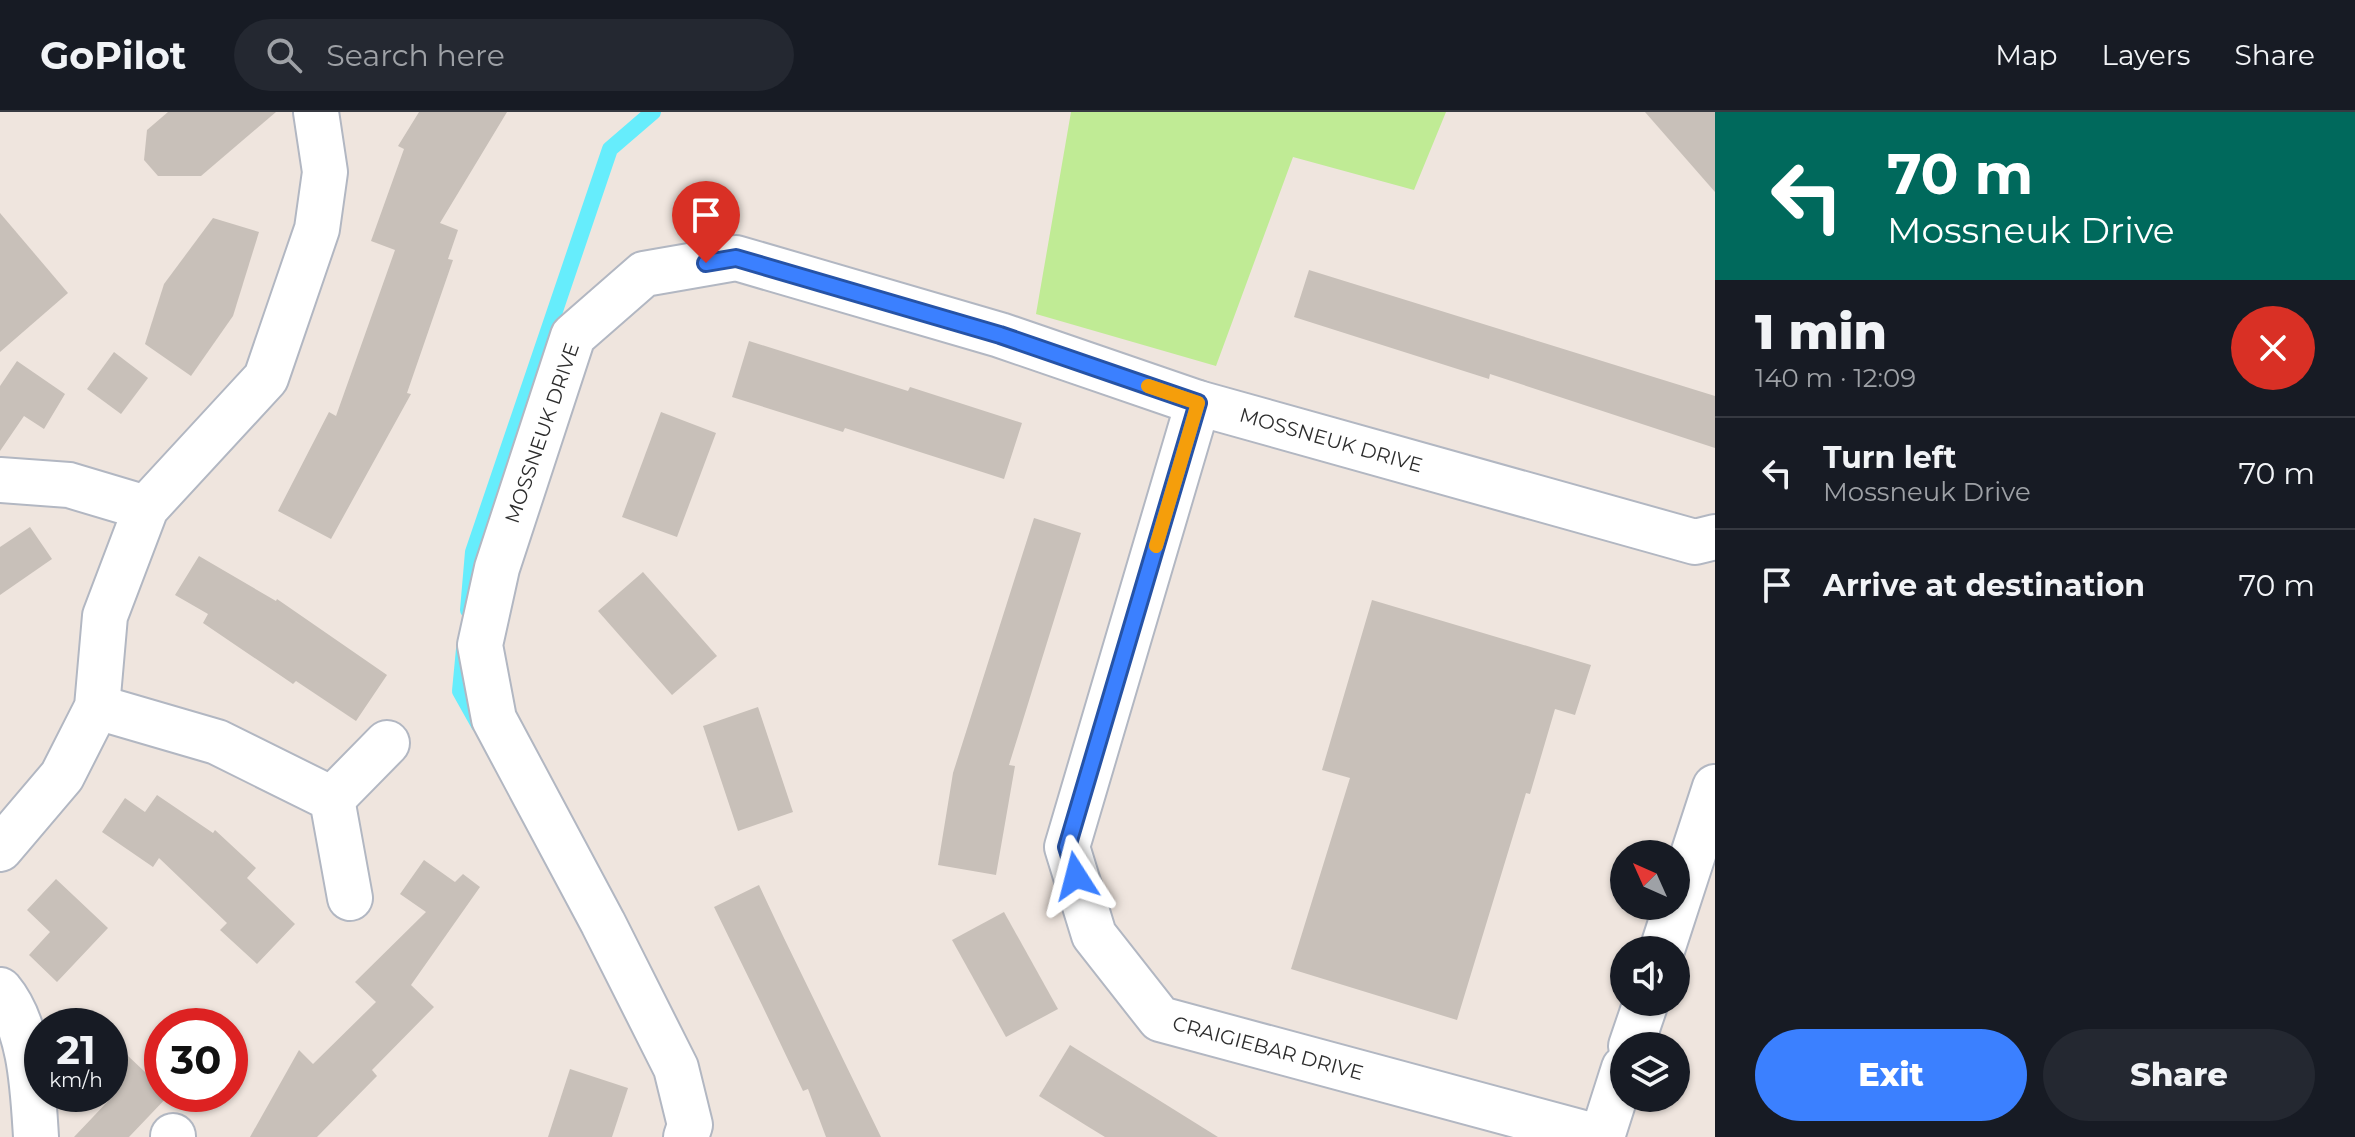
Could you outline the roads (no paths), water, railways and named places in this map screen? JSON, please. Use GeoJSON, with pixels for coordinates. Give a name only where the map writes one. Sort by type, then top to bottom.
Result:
{"type":"FeatureCollection","features":[{"type":"Feature","properties":{"kind":"street"},"geometry":{"type":"LineString","coordinates":[[0,849],[62,776],[97,707],[105,616],[146,508],[266,378],[317,229],[325,172],[316,112]]}},
{"type":"Feature","properties":{"kind":"street","name":"MOSSNEUK DRIVE"},"geometry":{"type":"LineString","coordinates":[[686,1137],[690,1125],[676,1068],[494,719],[480,645],[497,568],[573,336],[644,274],[736,258],[1000,335],[1198,403],[1708,549]]}},
{"type":"Feature","properties":{"kind":"street","name":"CRAIGIEBAR DRIVE"},"geometry":{"type":"LineString","coordinates":[[1198,403],[1067,847],[1094,935],[1160,1019],[1600,1137]]}},
{"type":"Feature","properties":{"kind":"street"},"geometry":{"type":"LineString","coordinates":[[0,480],[69,485],[146,508]]}},
{"type":"Feature","properties":{"kind":"street"},"geometry":{"type":"LineString","coordinates":[[97,707],[217,742],[332,799]]}},
{"type":"Feature","properties":{"kind":"street"},"geometry":{"type":"LineString","coordinates":[[332,799],[387,743]]}},
{"type":"Feature","properties":{"kind":"street"},"geometry":{"type":"LineString","coordinates":[[332,799],[350,898]]}},
{"type":"Feature","properties":{"kind":"street"},"geometry":{"type":"LineString","coordinates":[[1667,936],[1713,802]]}},
{"type":"Feature","properties":{"kind":"street"},"geometry":{"type":"LineString","coordinates":[[0,990],[14,1007],[33,1081],[36,1137]]}},
{"type":"Feature","properties":{"kind":"street"},"geometry":{"type":"LineString","coordinates":[[1600,1137],[1610,1108]]}},
{"type":"Feature","properties":{"kind":"waterway"},"geometry":{"type":"LineString","coordinates":[[468,610],[473,552],[610,149],[653,112]]}},
{"type":"Feature","properties":{"kind":"waterway"},"geometry":{"type":"LineString","coordinates":[[464,649],[460,691],[479,725]]}}]}
